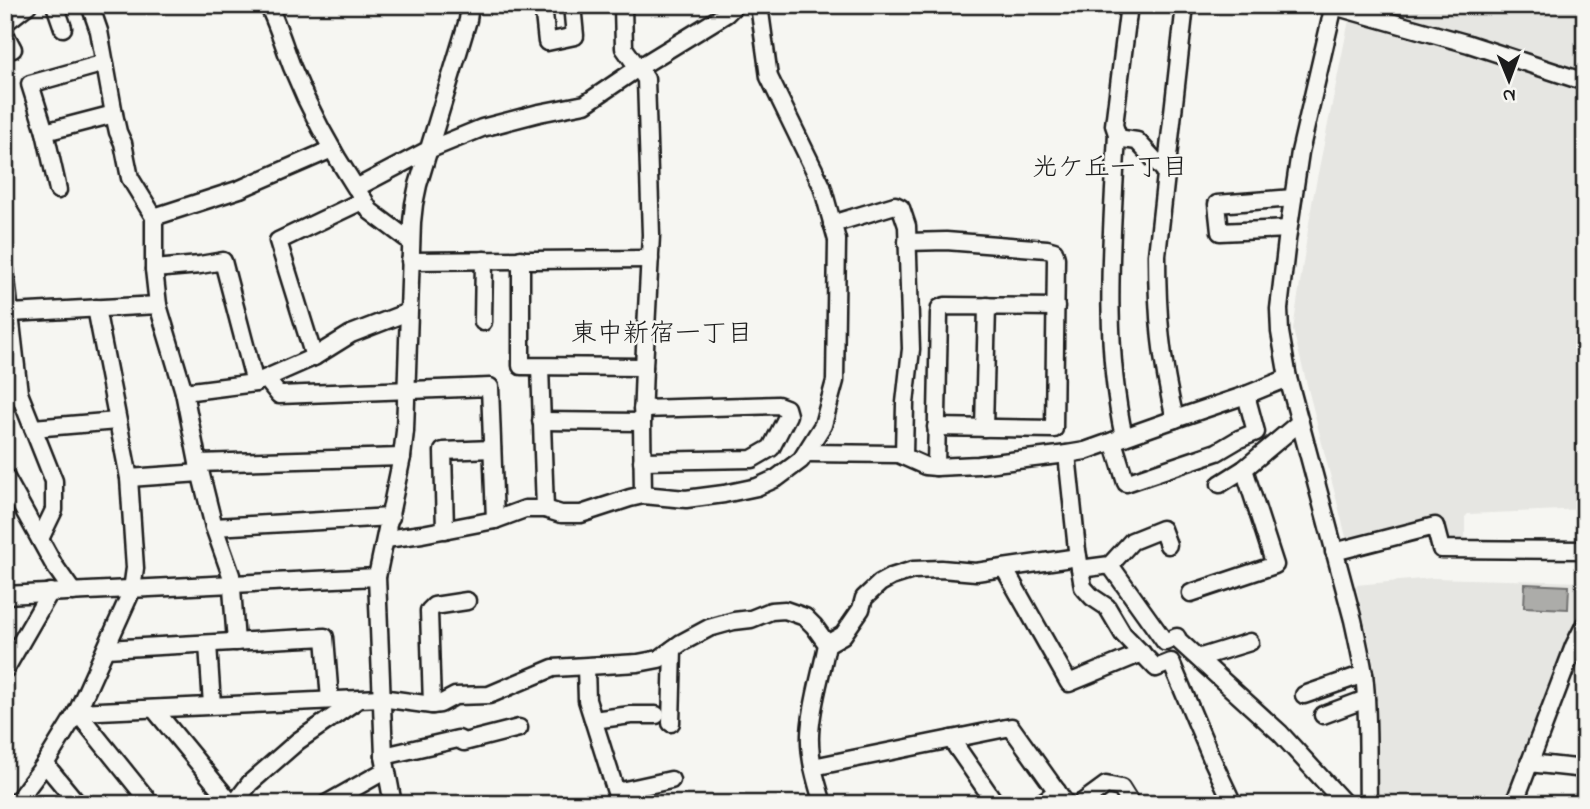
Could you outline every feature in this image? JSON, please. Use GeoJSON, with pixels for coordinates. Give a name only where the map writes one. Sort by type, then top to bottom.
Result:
{"type":"FeatureCollection","features":[{"type":"Feature","properties":{"kind":"street"},"geometry":{"type":"LineString","coordinates":[[5,23],[28,5]]}},
{"type":"Feature","properties":{"kind":"street"},"geometry":{"type":"LineString","coordinates":[[55,5],[63,29]]}},
{"type":"Feature","properties":{"kind":"street"},"geometry":{"type":"LineString","coordinates":[[90,5],[99,31],[114,114],[130,178],[155,217],[154,269],[158,304],[184,392],[214,527],[231,575],[236,642]]}},
{"type":"Feature","properties":{"kind":"street"},"geometry":{"type":"LineString","coordinates":[[268,5],[302,88],[332,149],[370,211],[410,241]]}},
{"type":"Feature","properties":{"kind":"street"},"geometry":{"type":"LineString","coordinates":[[393,804],[385,763],[377,577],[402,457],[410,241],[414,204],[468,20],[470,5]]}},
{"type":"Feature","properties":{"kind":"street"},"geometry":{"type":"LineString","coordinates":[[543,5],[547,42],[575,36],[572,5]]}},
{"type":"Feature","properties":{"kind":"street"},"geometry":{"type":"LineString","coordinates":[[624,5],[624,48],[646,79],[652,235],[643,368],[643,495]]}},
{"type":"Feature","properties":{"kind":"street"},"geometry":{"type":"LineString","coordinates":[[314,357],[278,241],[360,194],[428,150],[482,128],[585,104],[726,14],[735,5]]}},
{"type":"Feature","properties":{"kind":"street"},"geometry":{"type":"LineString","coordinates":[[386,539],[495,520],[525,509],[580,514],[643,495],[686,499],[724,494],[757,487],[777,478],[802,460],[823,425],[835,382],[837,240],[822,186],[769,77],[759,5]]}},
{"type":"Feature","properties":{"kind":"street"},"geometry":{"type":"LineString","coordinates":[[1129,5],[1114,125],[1117,138],[1109,300],[1112,365],[1126,483],[1217,452],[1256,432],[1247,395]]}},
{"type":"Feature","properties":{"kind":"street"},"geometry":{"type":"LineString","coordinates":[[1175,419],[1161,351],[1157,255],[1185,5]]}},
{"type":"Feature","properties":{"kind":"street"},"geometry":{"type":"LineString","coordinates":[[1368,804],[1364,674],[1353,620],[1288,378],[1280,332],[1279,309],[1300,152],[1333,5],[1469,44],[1585,82]]}},
{"type":"Feature","properties":{"kind":"street"},"geometry":{"type":"LineString","coordinates":[[58,190],[45,132],[30,84],[105,63]]}},
{"type":"Feature","properties":{"kind":"street"},"geometry":{"type":"LineString","coordinates":[[45,132],[114,114]]}},
{"type":"Feature","properties":{"kind":"street"},"geometry":{"type":"LineString","coordinates":[[1117,138],[1137,141],[1166,172]]}},
{"type":"Feature","properties":{"kind":"street"},"geometry":{"type":"LineString","coordinates":[[155,217],[240,189],[332,149]]}},
{"type":"Feature","properties":{"kind":"street"},"geometry":{"type":"LineString","coordinates":[[1288,229],[1220,232],[1217,204],[1293,198]]}},
{"type":"Feature","properties":{"kind":"street"},"geometry":{"type":"LineString","coordinates":[[832,224],[895,205],[901,208],[907,226],[911,349],[905,403],[904,456]]}},
{"type":"Feature","properties":{"kind":"street"},"geometry":{"type":"LineString","coordinates":[[908,243],[946,241],[1047,249],[1054,251],[1056,258],[1054,429],[936,427]]}},
{"type":"Feature","properties":{"kind":"street"},"geometry":{"type":"LineString","coordinates":[[521,259],[521,366],[643,368]]}},
{"type":"Feature","properties":{"kind":"street"},"geometry":{"type":"LineString","coordinates":[[410,261],[650,259]]}},
{"type":"Feature","properties":{"kind":"street"},"geometry":{"type":"LineString","coordinates":[[483,322],[484,260]]}},
{"type":"Feature","properties":{"kind":"street"},"geometry":{"type":"LineString","coordinates":[[154,269],[223,261],[260,381],[279,395],[490,387],[495,520]]}},
{"type":"Feature","properties":{"kind":"street"},"geometry":{"type":"LineString","coordinates":[[5,270],[19,393],[54,481],[54,510],[40,539]]}},
{"type":"Feature","properties":{"kind":"street"},"geometry":{"type":"LineString","coordinates":[[11,313],[158,304]]}},
{"type":"Feature","properties":{"kind":"street"},"geometry":{"type":"LineString","coordinates":[[936,467],[940,309],[945,306],[1056,307]]}},
{"type":"Feature","properties":{"kind":"street"},"geometry":{"type":"LineString","coordinates":[[984,428],[987,306]]}},
{"type":"Feature","properties":{"kind":"street"},"geometry":{"type":"LineString","coordinates":[[15,804],[45,764],[77,712],[132,590],[135,568],[130,478],[96,308]]}},
{"type":"Feature","properties":{"kind":"street"},"geometry":{"type":"LineString","coordinates":[[184,392],[260,381],[314,357],[351,334],[408,312]]}},
{"type":"Feature","properties":{"kind":"street"},"geometry":{"type":"LineString","coordinates":[[540,367],[545,509]]}},
{"type":"Feature","properties":{"kind":"street"},"geometry":{"type":"LineString","coordinates":[[806,453],[898,454],[925,466],[936,467],[978,465],[1067,454],[1085,451],[1247,395],[1288,378]]}},
{"type":"Feature","properties":{"kind":"street"},"geometry":{"type":"LineString","coordinates":[[541,421],[778,405],[786,408],[788,415],[771,448],[752,459],[642,461]]}},
{"type":"Feature","properties":{"kind":"street"},"geometry":{"type":"LineString","coordinates":[[33,428],[117,421]]}},
{"type":"Feature","properties":{"kind":"street"},"geometry":{"type":"LineString","coordinates":[[1220,484],[1244,469],[1300,422]]}},
{"type":"Feature","properties":{"kind":"street"},"geometry":{"type":"LineString","coordinates":[[445,530],[443,451],[492,449]]}},
{"type":"Feature","properties":{"kind":"street"},"geometry":{"type":"LineString","coordinates":[[1067,454],[1083,587],[1107,607],[1123,634],[1156,668],[1171,662],[1233,804]]}},
{"type":"Feature","properties":{"kind":"street"},"geometry":{"type":"LineString","coordinates":[[130,478],[199,468],[402,457]]}},
{"type":"Feature","properties":{"kind":"street"},"geometry":{"type":"LineString","coordinates":[[1191,593],[1275,565],[1244,469]]}},
{"type":"Feature","properties":{"kind":"street"},"geometry":{"type":"LineString","coordinates":[[5,476],[54,565],[73,592]]}},
{"type":"Feature","properties":{"kind":"street"},"geometry":{"type":"LineString","coordinates":[[214,527],[391,517]]}},
{"type":"Feature","properties":{"kind":"street"},"geometry":{"type":"LineString","coordinates":[[1334,552],[1435,526],[1441,549],[1585,550]]}},
{"type":"Feature","properties":{"kind":"street"},"geometry":{"type":"LineString","coordinates":[[1110,565],[1132,541],[1162,529],[1168,545]]}},
{"type":"Feature","properties":{"kind":"street"},"geometry":{"type":"LineString","coordinates":[[827,644],[843,635],[861,608],[864,598],[880,583],[913,570],[976,572],[1079,563],[1110,565]]}},
{"type":"Feature","properties":{"kind":"street"},"geometry":{"type":"LineString","coordinates":[[1110,565],[1166,642],[1177,637],[1280,733],[1345,804]]}},
{"type":"Feature","properties":{"kind":"street"},"geometry":{"type":"LineString","coordinates":[[1003,568],[1069,683],[1142,653]]}},
{"type":"Feature","properties":{"kind":"street"},"geometry":{"type":"LineString","coordinates":[[5,595],[377,577]]}},
{"type":"Feature","properties":{"kind":"street"},"geometry":{"type":"LineString","coordinates":[[5,670],[50,592]]}},
{"type":"Feature","properties":{"kind":"street"},"geometry":{"type":"LineString","coordinates":[[432,705],[429,611],[434,606],[467,601]]}},
{"type":"Feature","properties":{"kind":"street"},"geometry":{"type":"LineString","coordinates":[[77,712],[382,698],[440,704],[455,696],[489,695],[553,668],[638,663],[659,659],[709,628],[734,621],[751,620],[771,611],[785,610],[805,617],[827,644],[810,734],[813,767],[823,804]]}},
{"type":"Feature","properties":{"kind":"street"},"geometry":{"type":"LineString","coordinates":[[1514,804],[1574,646],[1585,624]]}},
{"type":"Feature","properties":{"kind":"street"},"geometry":{"type":"LineString","coordinates":[[106,649],[325,637],[330,701]]}},
{"type":"Feature","properties":{"kind":"street"},"geometry":{"type":"LineString","coordinates":[[1198,658],[1250,642]]}},
{"type":"Feature","properties":{"kind":"street"},"geometry":{"type":"LineString","coordinates":[[208,644],[212,705]]}},
{"type":"Feature","properties":{"kind":"street"},"geometry":{"type":"LineString","coordinates":[[593,720],[631,715],[664,719],[673,649]]}},
{"type":"Feature","properties":{"kind":"street"},"geometry":{"type":"LineString","coordinates":[[586,667],[587,700],[616,792],[671,780]]}},
{"type":"Feature","properties":{"kind":"street"},"geometry":{"type":"LineString","coordinates":[[1304,695],[1364,674]]}},
{"type":"Feature","properties":{"kind":"street"},"geometry":{"type":"LineString","coordinates":[[154,709],[237,802],[250,783],[298,741],[358,699]]}},
{"type":"Feature","properties":{"kind":"street"},"geometry":{"type":"LineString","coordinates":[[1323,715],[1366,699]]}},
{"type":"Feature","properties":{"kind":"street"},"geometry":{"type":"LineString","coordinates":[[77,712],[150,804]]}},
{"type":"Feature","properties":{"kind":"street"},"geometry":{"type":"LineString","coordinates":[[813,767],[1011,727],[1062,798],[1040,804]]}},
{"type":"Feature","properties":{"kind":"street"},"geometry":{"type":"LineString","coordinates":[[326,804],[385,763],[458,739],[464,742],[519,729]]}},
{"type":"Feature","properties":{"kind":"street"},"geometry":{"type":"LineString","coordinates":[[951,739],[996,804]]}},
{"type":"Feature","properties":{"kind":"street"},"geometry":{"type":"LineString","coordinates":[[1529,763],[1585,769]]}},
{"type":"Feature","properties":{"kind":"street"},"geometry":{"type":"LineString","coordinates":[[45,764],[78,804]]}},
{"type":"Feature","properties":{"kind":"street"},"geometry":{"type":"LineString","coordinates":[[1080,804],[1106,785],[1121,788],[1131,804]]}},
{"type":"Feature","properties":{"kind":"shaded area"},"geometry":{"type":"Polygon","coordinates":[[[1352,5],[1585,5],[1585,509],[1468,514],[1465,517],[1465,542],[1453,543],[1448,538],[1442,519],[1380,537],[1346,537],[1293,330],[1312,203],[1352,5]]]}},
{"type":"Feature","properties":{"kind":"shaded area"},"geometry":{"type":"Polygon","coordinates":[[[1432,578],[1585,582],[1585,611],[1573,628],[1506,804],[1378,804],[1376,682],[1356,585],[1432,578]]]}},
{"type":"Feature","properties":{"kind":"shaded area"},"geometry":{"type":"Polygon","coordinates":[[[1525,584],[1569,586],[1568,609],[1524,607],[1525,584]]]}},
{"type":"Feature","properties":{"kind":"district","name":"光ケ丘一丁目"},"geometry":{"type":"Point","coordinates":[1110,169]}},
{"type":"Feature","properties":{"kind":"district","name":"東中新宿一丁目"},"geometry":{"type":"Point","coordinates":[662,335]}}]}
